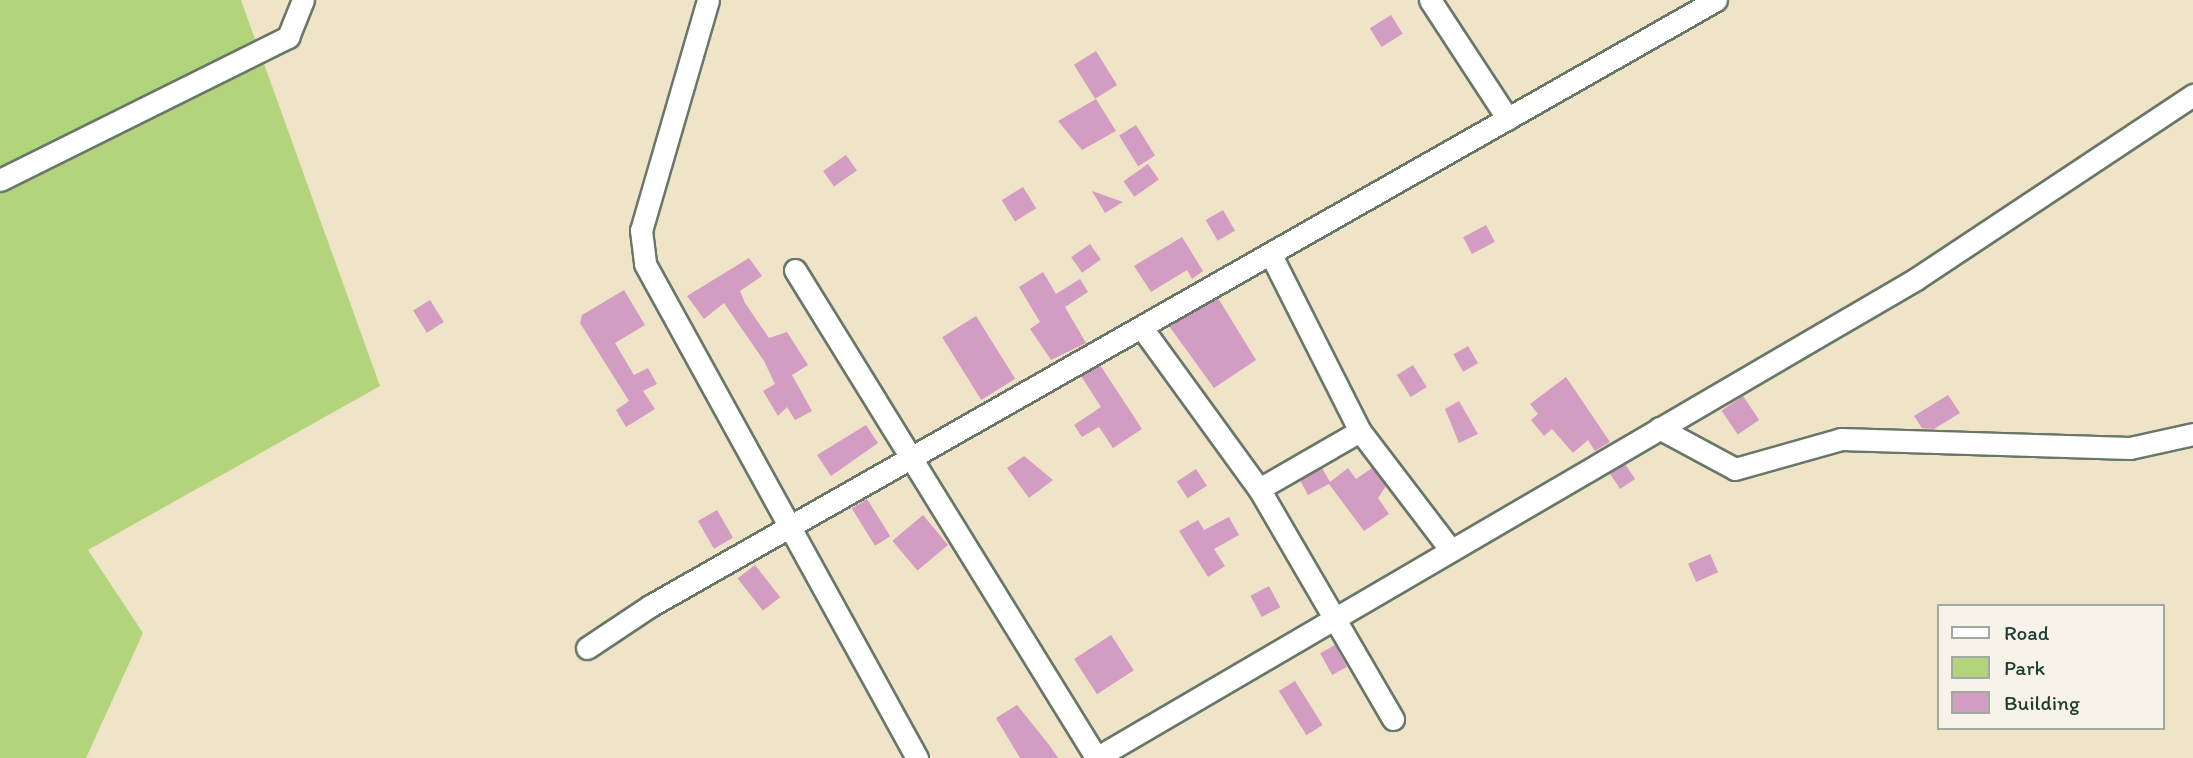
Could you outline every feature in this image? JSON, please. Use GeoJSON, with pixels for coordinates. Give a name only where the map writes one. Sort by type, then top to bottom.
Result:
{"type":"FeatureCollection","features":[{"type":"Feature","properties":{"kind":"street"},"geometry":{"type":"LineString","coordinates":[[0,180],[288,37],[303,0]]}},
{"type":"Feature","properties":{"kind":"street"},"geometry":{"type":"LineString","coordinates":[[708,0],[641,230],[645,264],[794,525],[917,758]]}},
{"type":"Feature","properties":{"kind":"street"},"geometry":{"type":"LineString","coordinates":[[1430,0],[1508,119]]}},
{"type":"Feature","properties":{"kind":"street"},"geometry":{"type":"LineString","coordinates":[[587,648],[794,525],[1716,0]]}},
{"type":"Feature","properties":{"kind":"street"},"geometry":{"type":"LineString","coordinates":[[795,270],[1095,756],[1916,279],[2193,95]]}},
{"type":"Feature","properties":{"kind":"street"},"geometry":{"type":"LineString","coordinates":[[1270,255],[1360,431],[1450,548]]}},
{"type":"Feature","properties":{"kind":"street"},"geometry":{"type":"LineString","coordinates":[[1142,328],[1259,489],[1393,719]]}},
{"type":"Feature","properties":{"kind":"street"},"geometry":{"type":"LineString","coordinates":[[1659,428],[1735,469],[1841,439],[2130,448],[2193,434]]}},
{"type":"Feature","properties":{"kind":"street"},"geometry":{"type":"LineString","coordinates":[[1259,489],[1360,431]]}},
{"type":"Feature","properties":{"kind":"green space"},"geometry":{"type":"Polygon","coordinates":[[[0,0],[241,0],[380,386],[88,550],[143,633],[86,758],[0,758],[0,0]]]}},
{"type":"Feature","properties":{"kind":"building"},"geometry":{"type":"Polygon","coordinates":[[[1391,15],[1403,34],[1381,47],[1370,28],[1391,15]]]}},
{"type":"Feature","properties":{"kind":"building"},"geometry":{"type":"Polygon","coordinates":[[[1096,51],[1117,85],[1095,99],[1074,65],[1096,51]]]}},
{"type":"Feature","properties":{"kind":"building"},"geometry":{"type":"Polygon","coordinates":[[[1096,99],[1116,131],[1082,150],[1058,121],[1096,99]]]}},
{"type":"Feature","properties":{"kind":"building"},"geometry":{"type":"Polygon","coordinates":[[[1136,125],[1155,156],[1138,166],[1119,136],[1136,125]]]}},
{"type":"Feature","properties":{"kind":"building"},"geometry":{"type":"Polygon","coordinates":[[[846,155],[857,171],[834,187],[823,171],[846,155]]]}},
{"type":"Feature","properties":{"kind":"building"},"geometry":{"type":"Polygon","coordinates":[[[1148,164],[1159,180],[1134,197],[1123,181],[1148,164]]]}},
{"type":"Feature","properties":{"kind":"building"},"geometry":{"type":"Polygon","coordinates":[[[1023,187],[1036,208],[1015,221],[1002,200],[1023,187]]]}},
{"type":"Feature","properties":{"kind":"building"},"geometry":{"type":"Polygon","coordinates":[[[1092,191],[1123,202],[1105,213],[1092,191]]]}},
{"type":"Feature","properties":{"kind":"building"},"geometry":{"type":"Polygon","coordinates":[[[1223,210],[1235,231],[1218,241],[1206,220],[1223,210]]]}},
{"type":"Feature","properties":{"kind":"building"},"geometry":{"type":"Polygon","coordinates":[[[1486,225],[1495,242],[1472,254],[1463,237],[1486,225]]]}},
{"type":"Feature","properties":{"kind":"building"},"geometry":{"type":"Polygon","coordinates":[[[1182,237],[1203,271],[1192,279],[1187,270],[1151,292],[1134,266],[1182,237]]]}},
{"type":"Feature","properties":{"kind":"building"},"geometry":{"type":"Polygon","coordinates":[[[1090,244],[1101,260],[1082,273],[1071,257],[1090,244]]]}},
{"type":"Feature","properties":{"kind":"building"},"geometry":{"type":"Polygon","coordinates":[[[749,258],[762,276],[740,291],[745,303],[769,338],[787,332],[808,365],[792,375],[812,411],[795,420],[787,407],[778,416],[763,391],[775,384],[764,361],[724,303],[704,319],[687,296],[749,258]]]}},
{"type":"Feature","properties":{"kind":"building"},"geometry":{"type":"Polygon","coordinates":[[[1043,272],[1056,294],[1080,279],[1088,292],[1065,307],[1086,343],[1051,360],[1030,329],[1040,322],[1019,287],[1043,272]]]}},
{"type":"Feature","properties":{"kind":"building"},"geometry":{"type":"Polygon","coordinates":[[[624,290],[645,325],[615,343],[634,375],[648,368],[657,384],[643,391],[655,409],[626,427],[616,410],[629,401],[580,323],[582,315],[624,290]]]}},
{"type":"Feature","properties":{"kind":"building"},"geometry":{"type":"Polygon","coordinates":[[[1218,298],[1256,360],[1214,388],[1169,326],[1218,298]]]}},
{"type":"Feature","properties":{"kind":"building"},"geometry":{"type":"Polygon","coordinates":[[[430,300],[444,322],[427,333],[413,311],[430,300]]]}},
{"type":"Feature","properties":{"kind":"building"},"geometry":{"type":"Polygon","coordinates":[[[976,316],[1015,379],[981,400],[942,337],[976,316]]]}},
{"type":"Feature","properties":{"kind":"building"},"geometry":{"type":"Polygon","coordinates":[[[1468,346],[1478,363],[1463,372],[1453,354],[1468,346]]]}},
{"type":"Feature","properties":{"kind":"building"},"geometry":{"type":"Polygon","coordinates":[[[1100,365],[1142,429],[1113,448],[1099,427],[1082,437],[1074,425],[1101,407],[1081,376],[1100,365]]]}},
{"type":"Feature","properties":{"kind":"building"},"geometry":{"type":"Polygon","coordinates":[[[1413,365],[1427,387],[1411,397],[1397,375],[1413,365]]]}},
{"type":"Feature","properties":{"kind":"building"},"geometry":{"type":"Polygon","coordinates":[[[1566,377],[1610,442],[1595,451],[1588,440],[1573,453],[1552,429],[1544,436],[1531,420],[1538,414],[1530,404],[1566,377]]]}},
{"type":"Feature","properties":{"kind":"building"},"geometry":{"type":"Polygon","coordinates":[[[1948,395],[1960,413],[1934,429],[1922,428],[1914,416],[1948,395]]]}},
{"type":"Feature","properties":{"kind":"building"},"geometry":{"type":"Polygon","coordinates":[[[1743,396],[1759,420],[1738,435],[1721,411],[1743,396]]]}},
{"type":"Feature","properties":{"kind":"building"},"geometry":{"type":"Polygon","coordinates":[[[1459,401],[1478,434],[1459,443],[1445,409],[1459,401]]]}},
{"type":"Feature","properties":{"kind":"building"},"geometry":{"type":"Polygon","coordinates":[[[866,425],[878,443],[831,476],[817,455],[866,425]]]}},
{"type":"Feature","properties":{"kind":"building"},"geometry":{"type":"Polygon","coordinates":[[[1024,456],[1053,480],[1029,498],[1007,468],[1024,456]]]}},
{"type":"Feature","properties":{"kind":"building"},"geometry":{"type":"Polygon","coordinates":[[[1625,464],[1635,479],[1620,489],[1610,474],[1625,464]]]}},
{"type":"Feature","properties":{"kind":"building"},"geometry":{"type":"Polygon","coordinates":[[[1322,468],[1330,482],[1348,468],[1356,479],[1372,468],[1386,486],[1378,498],[1389,514],[1364,531],[1329,484],[1308,495],[1300,480],[1322,468]]]}},
{"type":"Feature","properties":{"kind":"building"},"geometry":{"type":"Polygon","coordinates":[[[1196,469],[1207,486],[1188,498],[1177,482],[1196,469]]]}},
{"type":"Feature","properties":{"kind":"building"},"geometry":{"type":"Polygon","coordinates":[[[867,499],[890,536],[875,546],[852,509],[867,499]]]}},
{"type":"Feature","properties":{"kind":"building"},"geometry":{"type":"Polygon","coordinates":[[[717,510],[733,538],[714,549],[698,521],[717,510]]]}},
{"type":"Feature","properties":{"kind":"building"},"geometry":{"type":"Polygon","coordinates":[[[923,515],[948,545],[917,571],[892,541],[923,515]]]}},
{"type":"Feature","properties":{"kind":"building"},"geometry":{"type":"Polygon","coordinates":[[[1229,517],[1239,535],[1214,549],[1225,566],[1208,577],[1179,531],[1198,520],[1204,530],[1229,517]]]}},
{"type":"Feature","properties":{"kind":"building"},"geometry":{"type":"Polygon","coordinates":[[[1710,554],[1718,572],[1696,582],[1688,564],[1710,554]]]}},
{"type":"Feature","properties":{"kind":"building"},"geometry":{"type":"Polygon","coordinates":[[[755,565],[780,597],[763,611],[738,579],[755,565]]]}},
{"type":"Feature","properties":{"kind":"building"},"geometry":{"type":"Polygon","coordinates":[[[1269,586],[1280,607],[1262,617],[1250,596],[1269,586]]]}},
{"type":"Feature","properties":{"kind":"building"},"geometry":{"type":"Polygon","coordinates":[[[1111,635],[1134,670],[1097,694],[1074,659],[1111,635]]]}},
{"type":"Feature","properties":{"kind":"building"},"geometry":{"type":"Polygon","coordinates":[[[1335,645],[1347,667],[1332,675],[1320,653],[1335,645]]]}},
{"type":"Feature","properties":{"kind":"building"},"geometry":{"type":"Polygon","coordinates":[[[1295,681],[1323,725],[1306,735],[1279,691],[1295,681]]]}},
{"type":"Feature","properties":{"kind":"building"},"geometry":{"type":"Polygon","coordinates":[[[1017,705],[1058,758],[1020,758],[996,718],[1017,705]]]}}]}
